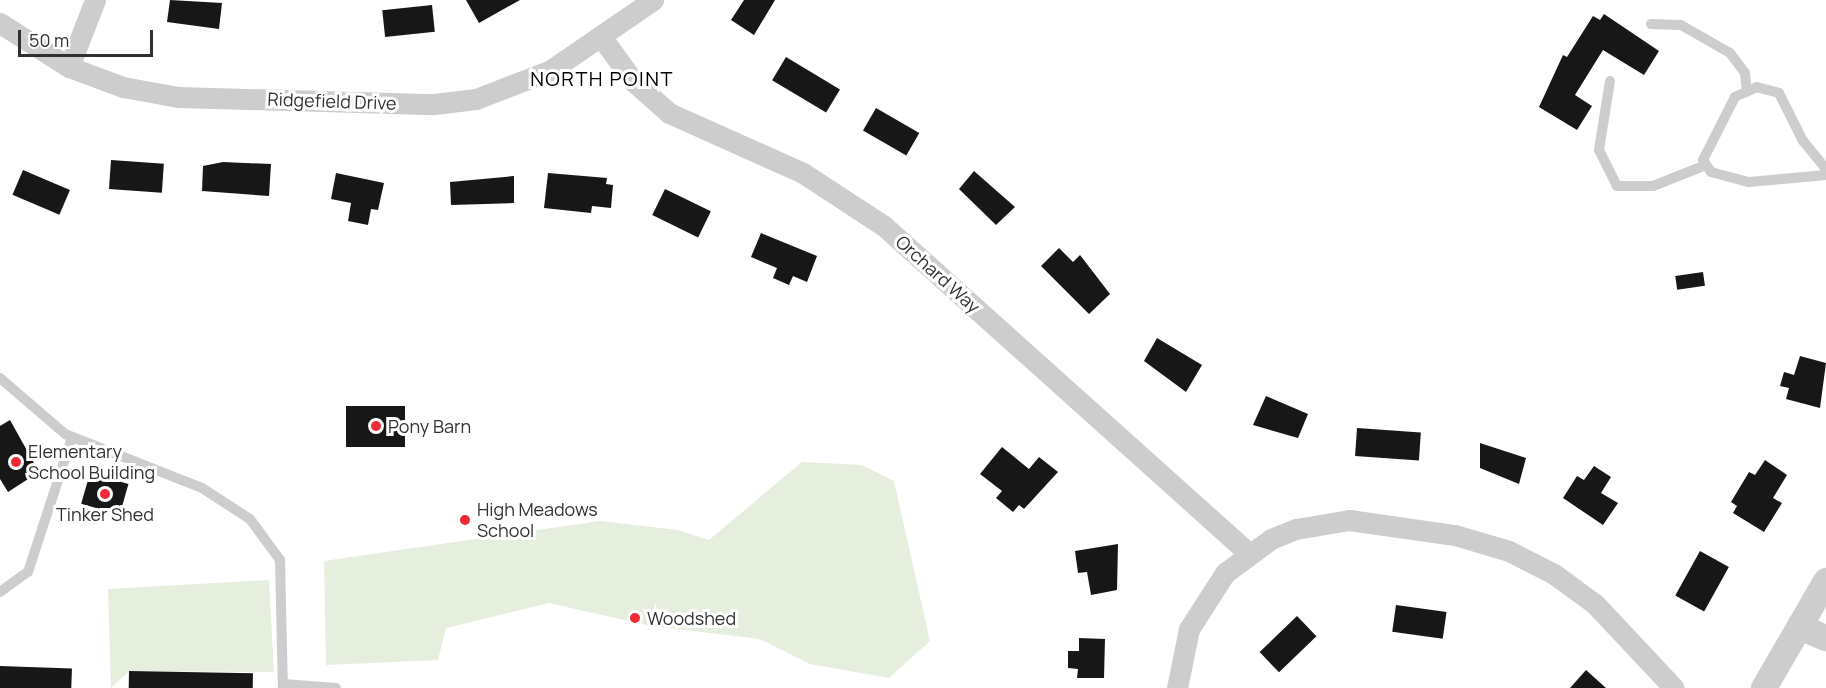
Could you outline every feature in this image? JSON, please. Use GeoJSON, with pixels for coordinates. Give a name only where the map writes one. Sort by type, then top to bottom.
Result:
{"type":"FeatureCollection","features":[{"type":"Feature","properties":{"kind":"street"},"geometry":{"type":"LineString","coordinates":[[69,67],[95,0]]}},
{"type":"Feature","properties":{"kind":"street","name":"Ridgefield Drive"},"geometry":{"type":"LineString","coordinates":[[0,23],[69,67],[123,87],[178,97],[434,104],[517,86],[602,38],[653,0]]}},
{"type":"Feature","properties":{"kind":"street","name":"Orchard Way"},"geometry":{"type":"LineString","coordinates":[[602,38],[634,82],[669,113],[803,173],[884,226],[1248,553]]}},
{"type":"Feature","properties":{"kind":"street"},"geometry":{"type":"LineString","coordinates":[[1177,688],[1189,629],[1205,599],[1248,553],[1296,529],[1349,520],[1455,535],[1509,551],[1554,574],[1595,604],[1674,688]]}},
{"type":"Feature","properties":{"kind":"street"},"geometry":{"type":"LineString","coordinates":[[1764,688],[1802,628],[1826,581]]}},
{"type":"Feature","properties":{"kind":"street"},"geometry":{"type":"LineString","coordinates":[[1802,628],[1826,638]]}},
{"type":"Feature","properties":{"kind":"lane"},"geometry":{"type":"LineString","coordinates":[[1651,24],[1681,25],[1730,53],[1745,73],[1747,92]]}},
{"type":"Feature","properties":{"kind":"lane"},"geometry":{"type":"LineString","coordinates":[[1610,81],[1599,150],[1617,186],[1653,186],[1706,165]]}},
{"type":"Feature","properties":{"kind":"lane"},"geometry":{"type":"LineString","coordinates":[[1706,165],[1707,144],[1735,97],[1757,87],[1779,93],[1803,141],[1826,169]]}},
{"type":"Feature","properties":{"kind":"lane"},"geometry":{"type":"LineString","coordinates":[[1706,165],[1731,180],[1767,184],[1826,175]]}},
{"type":"Feature","properties":{"kind":"lane"},"geometry":{"type":"LineString","coordinates":[[0,378],[72,437],[202,488],[250,519],[280,560],[283,686],[336,688]]}},
{"type":"Feature","properties":{"kind":"lane"},"geometry":{"type":"LineString","coordinates":[[0,591],[28,572],[72,437]]}},
{"type":"Feature","properties":{"kind":"green space"},"geometry":{"type":"Polygon","coordinates":[[[802,462],[862,465],[894,481],[930,641],[889,678],[810,664],[760,639],[651,626],[549,603],[446,628],[438,660],[326,665],[324,561],[600,521],[678,530],[709,540],[802,462]]]}},
{"type":"Feature","properties":{"kind":"green space"},"geometry":{"type":"Polygon","coordinates":[[[269,580],[274,672],[129,671],[111,688],[108,589],[269,580]]]}},
{"type":"Feature","properties":{"kind":"building"},"geometry":{"type":"Polygon","coordinates":[[[170,0],[222,3],[219,29],[167,22],[170,0]]]}},
{"type":"Feature","properties":{"kind":"building"},"geometry":{"type":"Polygon","coordinates":[[[466,0],[520,0],[479,23],[466,0]]]}},
{"type":"Feature","properties":{"kind":"building"},"geometry":{"type":"Polygon","coordinates":[[[744,0],[775,0],[754,35],[731,20],[744,0]]]}},
{"type":"Feature","properties":{"kind":"building"},"geometry":{"type":"Polygon","coordinates":[[[432,5],[435,32],[385,37],[382,10],[432,5]]]}},
{"type":"Feature","properties":{"kind":"building"},"geometry":{"type":"Polygon","coordinates":[[[1604,14],[1659,51],[1644,75],[1603,50],[1575,95],[1592,106],[1577,130],[1539,107],[1563,55],[1567,57],[1593,16],[1600,20],[1604,14]]]}},
{"type":"Feature","properties":{"kind":"building"},"geometry":{"type":"Polygon","coordinates":[[[786,57],[840,89],[826,113],[772,80],[786,57]]]}},
{"type":"Feature","properties":{"kind":"building"},"geometry":{"type":"Polygon","coordinates":[[[876,108],[919,133],[906,156],[863,131],[876,108]]]}},
{"type":"Feature","properties":{"kind":"building"},"geometry":{"type":"Polygon","coordinates":[[[111,160],[164,164],[162,193],[109,189],[111,160]]]}},
{"type":"Feature","properties":{"kind":"building"},"geometry":{"type":"Polygon","coordinates":[[[223,162],[271,164],[269,196],[202,191],[203,166],[223,162]]]}},
{"type":"Feature","properties":{"kind":"building"},"geometry":{"type":"Polygon","coordinates":[[[23,170],[70,190],[59,215],[12,195],[23,170]]]}},
{"type":"Feature","properties":{"kind":"building"},"geometry":{"type":"Polygon","coordinates":[[[974,171],[1015,207],[996,225],[959,189],[974,171]]]}},
{"type":"Feature","properties":{"kind":"building"},"geometry":{"type":"Polygon","coordinates":[[[336,173],[384,183],[378,210],[371,209],[368,225],[348,221],[351,203],[331,199],[336,173]]]}},
{"type":"Feature","properties":{"kind":"building"},"geometry":{"type":"Polygon","coordinates":[[[548,173],[607,178],[606,184],[613,185],[611,208],[592,206],[591,213],[544,208],[548,173]]]}},
{"type":"Feature","properties":{"kind":"building"},"geometry":{"type":"Polygon","coordinates":[[[514,176],[514,203],[451,205],[450,182],[514,176]]]}},
{"type":"Feature","properties":{"kind":"building"},"geometry":{"type":"Polygon","coordinates":[[[665,189],[711,211],[698,237],[652,215],[665,189]]]}},
{"type":"Feature","properties":{"kind":"building"},"geometry":{"type":"Polygon","coordinates":[[[761,233],[817,256],[807,282],[793,276],[789,285],[773,278],[777,268],[751,257],[761,233]]]}},
{"type":"Feature","properties":{"kind":"building"},"geometry":{"type":"Polygon","coordinates":[[[1059,248],[1073,262],[1080,255],[1110,294],[1089,314],[1041,266],[1059,248]]]}},
{"type":"Feature","properties":{"kind":"building"},"geometry":{"type":"Polygon","coordinates":[[[1703,272],[1705,286],[1677,290],[1675,276],[1703,272]]]}},
{"type":"Feature","properties":{"kind":"building"},"geometry":{"type":"Polygon","coordinates":[[[1157,338],[1202,365],[1186,392],[1144,361],[1157,338]]]}},
{"type":"Feature","properties":{"kind":"building"},"geometry":{"type":"Polygon","coordinates":[[[1800,356],[1826,363],[1820,408],[1786,399],[1789,388],[1780,386],[1784,372],[1794,375],[1800,356]]]}},
{"type":"Feature","properties":{"kind":"building"},"geometry":{"type":"Polygon","coordinates":[[[1266,396],[1308,414],[1298,438],[1253,425],[1266,396]]]}},
{"type":"Feature","properties":{"kind":"building","name":"Pony Barn"},"geometry":{"type":"Polygon","coordinates":[[[346,406],[405,406],[405,447],[346,447],[346,406]]]}},
{"type":"Feature","properties":{"kind":"building","name":"Elementary School Building"},"geometry":{"type":"Polygon","coordinates":[[[10,420],[39,472],[8,492],[0,479],[0,426],[10,420]]]}},
{"type":"Feature","properties":{"kind":"building"},"geometry":{"type":"Polygon","coordinates":[[[1357,428],[1421,432],[1419,460],[1355,456],[1357,428]]]}},
{"type":"Feature","properties":{"kind":"building"},"geometry":{"type":"Polygon","coordinates":[[[1480,443],[1526,458],[1519,484],[1480,468],[1480,443]]]}},
{"type":"Feature","properties":{"kind":"building"},"geometry":{"type":"Polygon","coordinates":[[[1002,447],[1029,469],[1039,457],[1058,472],[1024,509],[1019,505],[1013,512],[996,498],[1002,491],[980,474],[1002,447]]]}},
{"type":"Feature","properties":{"kind":"building"},"geometry":{"type":"Polygon","coordinates":[[[1765,460],[1787,475],[1773,498],[1782,503],[1764,532],[1733,513],[1737,506],[1731,502],[1749,472],[1755,475],[1765,460]]]}},
{"type":"Feature","properties":{"kind":"building"},"geometry":{"type":"Polygon","coordinates":[[[1594,466],[1611,477],[1601,493],[1618,503],[1603,525],[1563,498],[1577,476],[1584,480],[1594,466]]]}},
{"type":"Feature","properties":{"kind":"building","name":"Tinker Shed"},"geometry":{"type":"Polygon","coordinates":[[[90,473],[128,484],[120,515],[81,504],[90,473]]]}},
{"type":"Feature","properties":{"kind":"building"},"geometry":{"type":"Polygon","coordinates":[[[1118,544],[1117,590],[1091,595],[1087,572],[1078,573],[1075,551],[1118,544]]]}},
{"type":"Feature","properties":{"kind":"building"},"geometry":{"type":"Polygon","coordinates":[[[1700,551],[1729,567],[1704,612],[1675,596],[1700,551]]]}},
{"type":"Feature","properties":{"kind":"building"},"geometry":{"type":"Polygon","coordinates":[[[1396,605],[1447,612],[1443,639],[1392,632],[1396,605]]]}},
{"type":"Feature","properties":{"kind":"building"},"geometry":{"type":"Polygon","coordinates":[[[1297,616],[1316,636],[1279,672],[1260,652],[1297,616]]]}},
{"type":"Feature","properties":{"kind":"building"},"geometry":{"type":"Polygon","coordinates":[[[1079,638],[1105,639],[1104,678],[1077,678],[1078,669],[1068,668],[1068,651],[1079,651],[1079,638]]]}},
{"type":"Feature","properties":{"kind":"building"},"geometry":{"type":"Polygon","coordinates":[[[0,666],[72,669],[71,688],[0,688],[0,666]]]}},
{"type":"Feature","properties":{"kind":"building"},"geometry":{"type":"Polygon","coordinates":[[[1586,670],[1606,688],[1570,688],[1586,670]]]}},
{"type":"Feature","properties":{"kind":"building"},"geometry":{"type":"Polygon","coordinates":[[[129,671],[253,673],[253,688],[129,688],[129,671]]]}},
{"type":"Feature","properties":{"kind":"place","name":"Pony Barn"},"geometry":{"type":"Point","coordinates":[376,426]}},
{"type":"Feature","properties":{"kind":"place","name":"Elementary School Building"},"geometry":{"type":"Point","coordinates":[16,462]}},
{"type":"Feature","properties":{"kind":"place","name":"Tinker Shed"},"geometry":{"type":"Point","coordinates":[105,494]}},
{"type":"Feature","properties":{"kind":"place","name":"High Meadows School"},"geometry":{"type":"Point","coordinates":[465,520]}},
{"type":"Feature","properties":{"kind":"place","name":"Woodshed"},"geometry":{"type":"Point","coordinates":[635,618]}},
{"type":"Feature","properties":{"kind":"district","name":"NORTH POINT"},"geometry":{"type":"Point","coordinates":[602,78]}}]}
